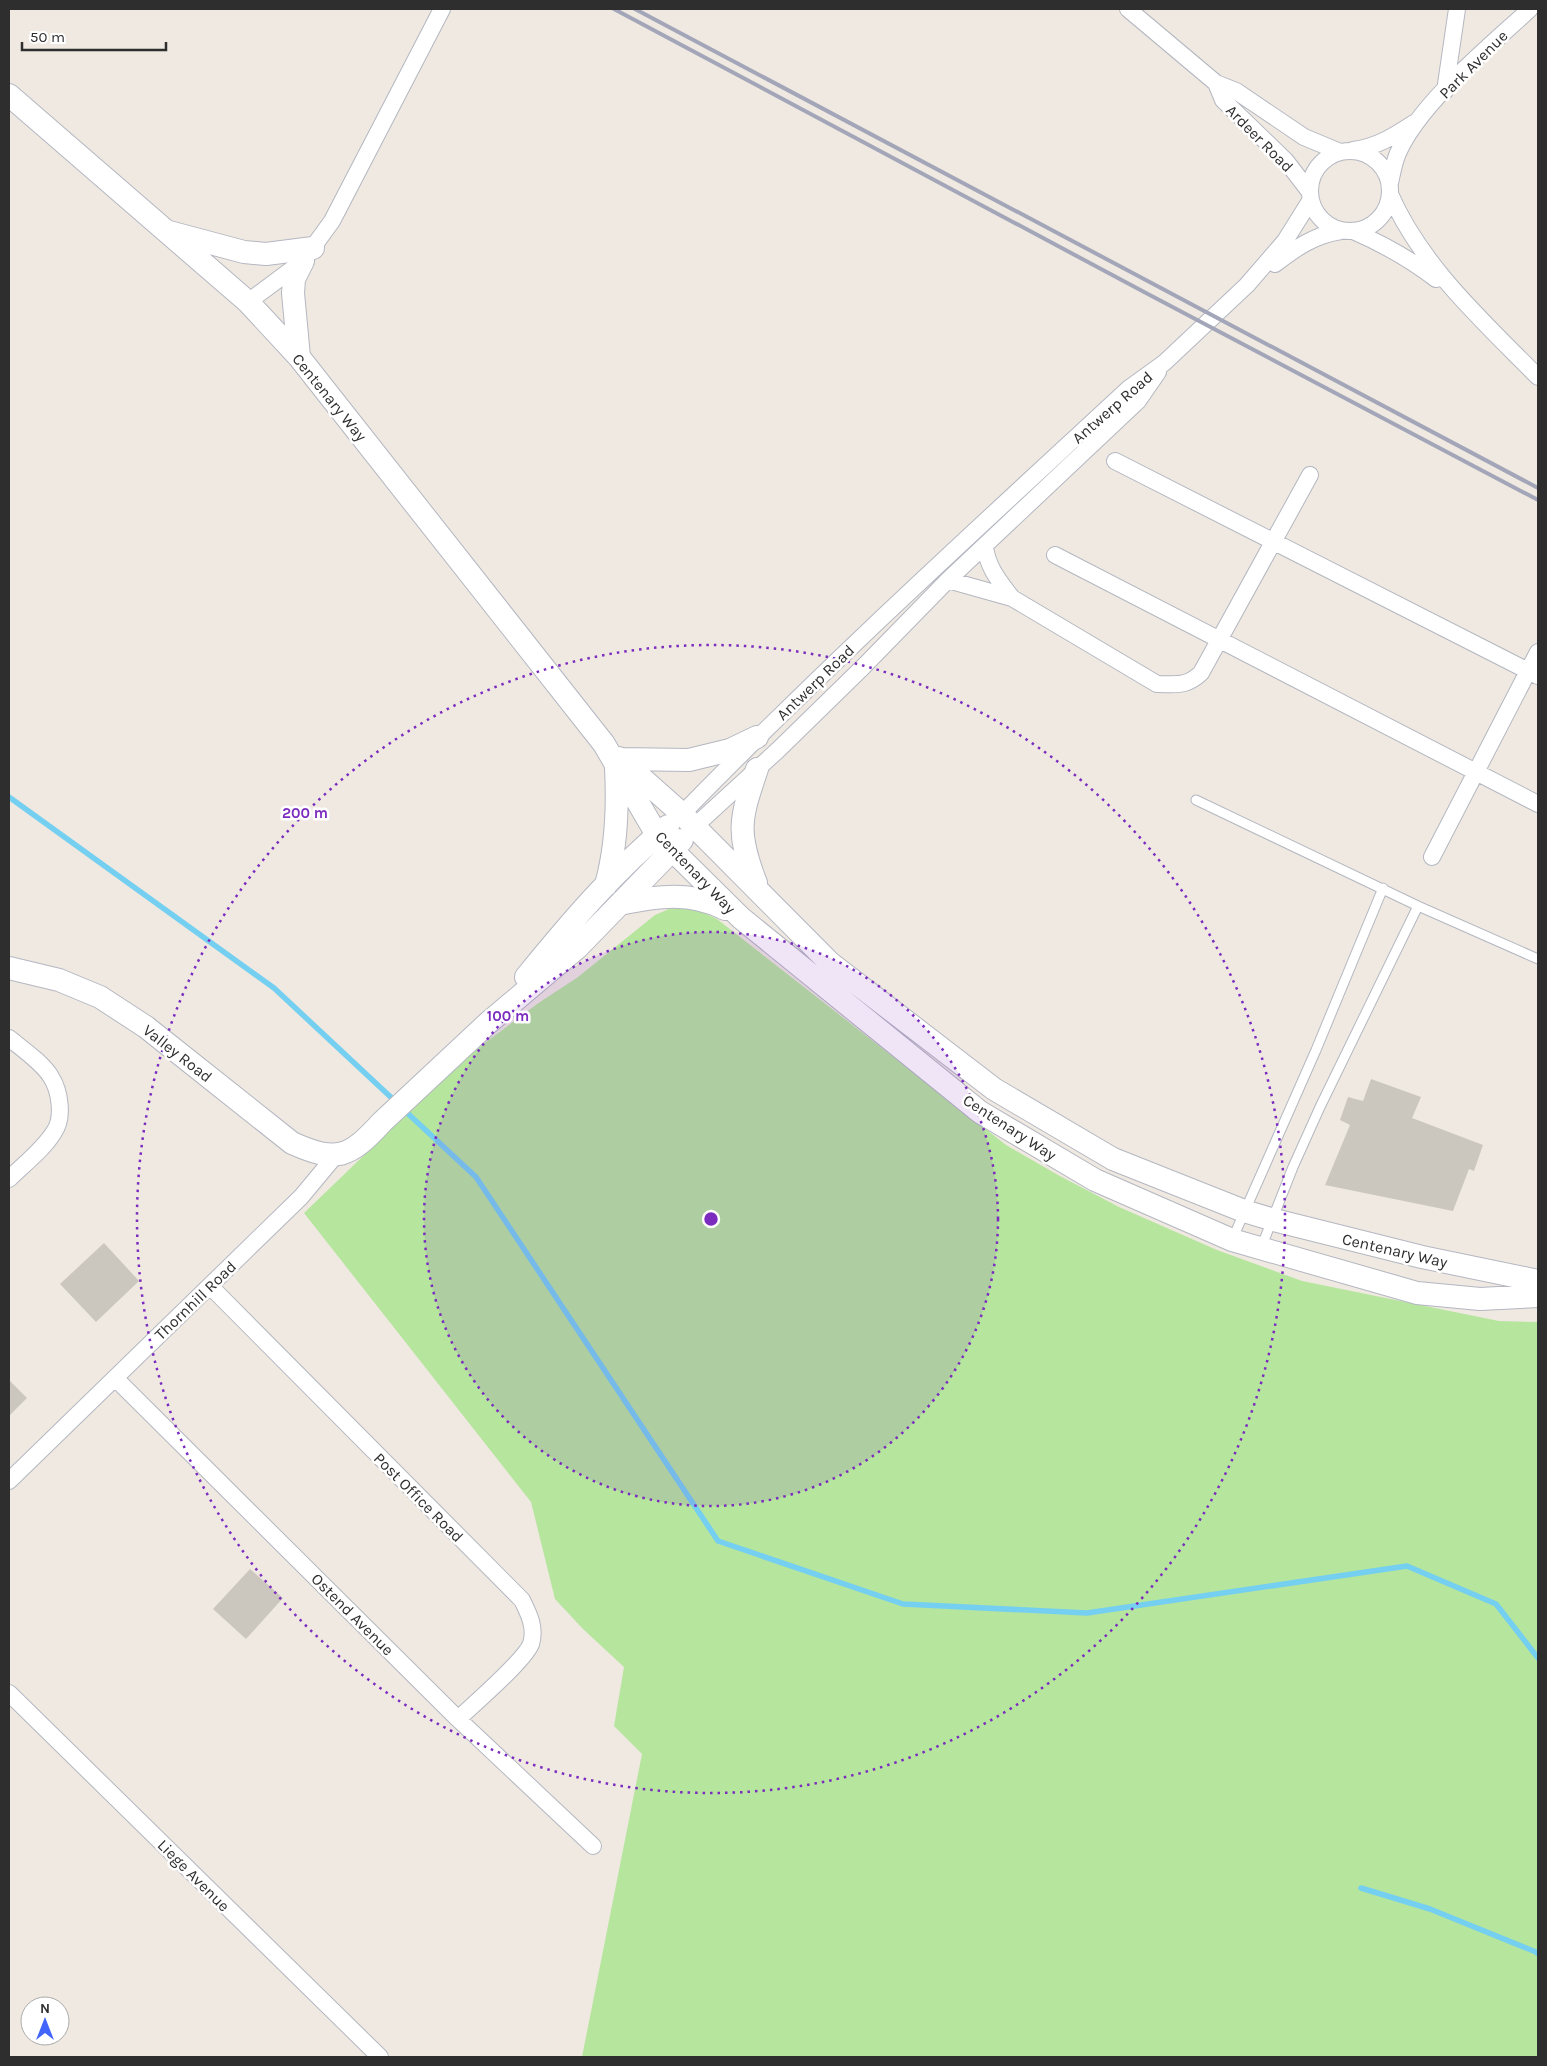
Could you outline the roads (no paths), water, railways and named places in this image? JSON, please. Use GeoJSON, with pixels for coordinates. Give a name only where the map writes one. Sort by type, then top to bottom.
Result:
{"type":"FeatureCollection","features":[{"type":"Feature","properties":{"kind":"main road","name":"Centenary Way"},"geometry":{"type":"LineString","coordinates":[[9,95],[248,302],[299,357],[613,756],[664,843],[741,918],[980,1112],[1095,1180],[1232,1240],[1417,1293],[1480,1299],[1538,1296]]}},
{"type":"Feature","properties":{"kind":"main road"},"geometry":{"type":"LineString","coordinates":[[164,230],[244,252],[308,255],[294,279],[293,293],[299,357]]}},
{"type":"Feature","properties":{"kind":"main road"},"geometry":{"type":"LineString","coordinates":[[605,886],[612,863],[617,787],[613,756],[690,760],[730,750],[757,737]]}},
{"type":"Feature","properties":{"kind":"main road","name":"Centenary Way"},"geometry":{"type":"LineString","coordinates":[[613,756],[688,821],[830,963],[994,1089],[1114,1158],[1244,1211],[1274,1220],[1422,1257],[1538,1281]]}},
{"type":"Feature","properties":{"kind":"main road"},"geometry":{"type":"LineString","coordinates":[[758,769],[746,801],[742,830],[746,855],[759,891]]}},
{"type":"Feature","properties":{"kind":"main road","name":"Antwerp Road"},"geometry":{"type":"LineString","coordinates":[[488,1022],[570,924],[605,886],[664,843],[688,821]]}},
{"type":"Feature","properties":{"kind":"main road","name":"Antwerp Road"},"geometry":{"type":"LineString","coordinates":[[382,1122],[488,1022],[578,947],[620,904],[664,843]]}},
{"type":"Feature","properties":{"kind":"main road"},"geometry":{"type":"LineString","coordinates":[[620,904],[661,896],[698,898],[741,918]]}},
{"type":"Feature","properties":{"kind":"main road","name":"Valley Road"},"geometry":{"type":"LineString","coordinates":[[9,968],[58,980],[100,997],[146,1027],[292,1143],[313,1152],[336,1155]]}},
{"type":"Feature","properties":{"kind":"main road","name":"Thornhill Road"},"geometry":{"type":"LineString","coordinates":[[336,1155],[351,1151],[382,1122]]}},
{"type":"Feature","properties":{"kind":"street"},"geometry":{"type":"LineString","coordinates":[[248,302],[308,255],[332,220],[442,9]]}},
{"type":"Feature","properties":{"kind":"street","name":"Ardeer Road"},"geometry":{"type":"LineString","coordinates":[[1128,9],[1216,83],[1236,91],[1304,137],[1345,151]]}},
{"type":"Feature","properties":{"kind":"street"},"geometry":{"type":"LineString","coordinates":[[1445,90],[1457,9]]}},
{"type":"Feature","properties":{"kind":"street","name":"Park Avenue"},"geometry":{"type":"LineString","coordinates":[[1390,189],[1397,154],[1418,121],[1445,90],[1530,9]]}},
{"type":"Feature","properties":{"kind":"street","name":"Ardeer Road"},"geometry":{"type":"LineString","coordinates":[[1216,83],[1223,100],[1276,150],[1296,173],[1310,196]]}},
{"type":"Feature","properties":{"kind":"street","name":"Park Avenue"},"geometry":{"type":"LineString","coordinates":[[1345,151],[1369,148],[1385,142],[1418,121]]}},
{"type":"Feature","properties":{"kind":"street"},"geometry":{"type":"LineString","coordinates":[[1456,294],[1414,262],[1374,240],[1330,226],[1321,220],[1314,211],[1310,196],[1315,170],[1326,158],[1345,151],[1361,152],[1380,164],[1386,173],[1400,218],[1409,232],[1456,294],[1538,377]]}},
{"type":"Feature","properties":{"kind":"street"},"geometry":{"type":"LineString","coordinates":[[1347,231],[1364,229],[1375,223],[1383,215],[1390,189]]}},
{"type":"Feature","properties":{"kind":"street","name":"Antwerp Road"},"geometry":{"type":"LineString","coordinates":[[688,821],[757,737],[847,650],[1128,389],[1164,364],[1247,285],[1285,241],[1310,196]]}},
{"type":"Feature","properties":{"kind":"street","name":"Antwerp Road"},"geometry":{"type":"LineString","coordinates":[[1247,285],[1299,246],[1325,234],[1347,231]]}},
{"type":"Feature","properties":{"kind":"street","name":"Antwerp Road"},"geometry":{"type":"LineString","coordinates":[[688,821],[758,769],[863,667],[948,580],[1138,401],[1164,364]]}},
{"type":"Feature","properties":{"kind":"street"},"geometry":{"type":"LineString","coordinates":[[1115,461],[1533,674]]}},
{"type":"Feature","properties":{"kind":"street"},"geometry":{"type":"LineString","coordinates":[[948,580],[1012,598],[1157,684],[1192,682],[1201,673],[1310,475]]}},
{"type":"Feature","properties":{"kind":"street"},"geometry":{"type":"LineString","coordinates":[[985,546],[990,566],[1012,598]]}},
{"type":"Feature","properties":{"kind":"street"},"geometry":{"type":"LineString","coordinates":[[1055,555],[1538,804]]}},
{"type":"Feature","properties":{"kind":"street"},"geometry":{"type":"LineString","coordinates":[[1432,857],[1475,772],[1533,674],[1538,652]]}},
{"type":"Feature","properties":{"kind":"street"},"geometry":{"type":"LineString","coordinates":[[9,1038],[51,1076],[60,1110],[56,1130],[46,1144],[9,1179]]}},
{"type":"Feature","properties":{"kind":"street","name":"Thornhill Road"},"geometry":{"type":"LineString","coordinates":[[9,1481],[301,1197],[336,1155]]}},
{"type":"Feature","properties":{"kind":"street","name":"Post Office Road"},"geometry":{"type":"LineString","coordinates":[[210,1286],[522,1600],[531,1616],[533,1633],[530,1645],[517,1662],[458,1719]]}},
{"type":"Feature","properties":{"kind":"street","name":"Ostend Avenue"},"geometry":{"type":"LineString","coordinates":[[115,1378],[458,1719],[593,1846]]}},
{"type":"Feature","properties":{"kind":"street","name":"Liege Avenue"},"geometry":{"type":"LineString","coordinates":[[9,1693],[380,2057]]}},
{"type":"Feature","properties":{"kind":"lane"},"geometry":{"type":"LineString","coordinates":[[1196,800],[1418,906],[1538,959]]}},
{"type":"Feature","properties":{"kind":"lane"},"geometry":{"type":"LineString","coordinates":[[1232,1240],[1316,1050],[1383,888]]}},
{"type":"Feature","properties":{"kind":"lane"},"geometry":{"type":"LineString","coordinates":[[1260,1249],[1274,1220],[1293,1167],[1320,1107],[1418,906]]}},
{"type":"Feature","properties":{"kind":"waterway"},"geometry":{"type":"LineString","coordinates":[[9,797],[274,988],[396,1102]]}},
{"type":"Feature","properties":{"kind":"waterway"},"geometry":{"type":"LineString","coordinates":[[403,1109],[476,1177],[718,1541],[903,1604],[1087,1613],[1407,1566],[1496,1604],[1538,1658]]}},
{"type":"Feature","properties":{"kind":"waterway"},"geometry":{"type":"LineString","coordinates":[[1361,1888],[1430,1909],[1538,1954]]}},
{"type":"Feature","properties":{"kind":"railway"},"geometry":{"type":"LineString","coordinates":[[614,9],[1538,500]]}},
{"type":"Feature","properties":{"kind":"railway"},"geometry":{"type":"LineString","coordinates":[[635,9],[1538,488]]}}]}
